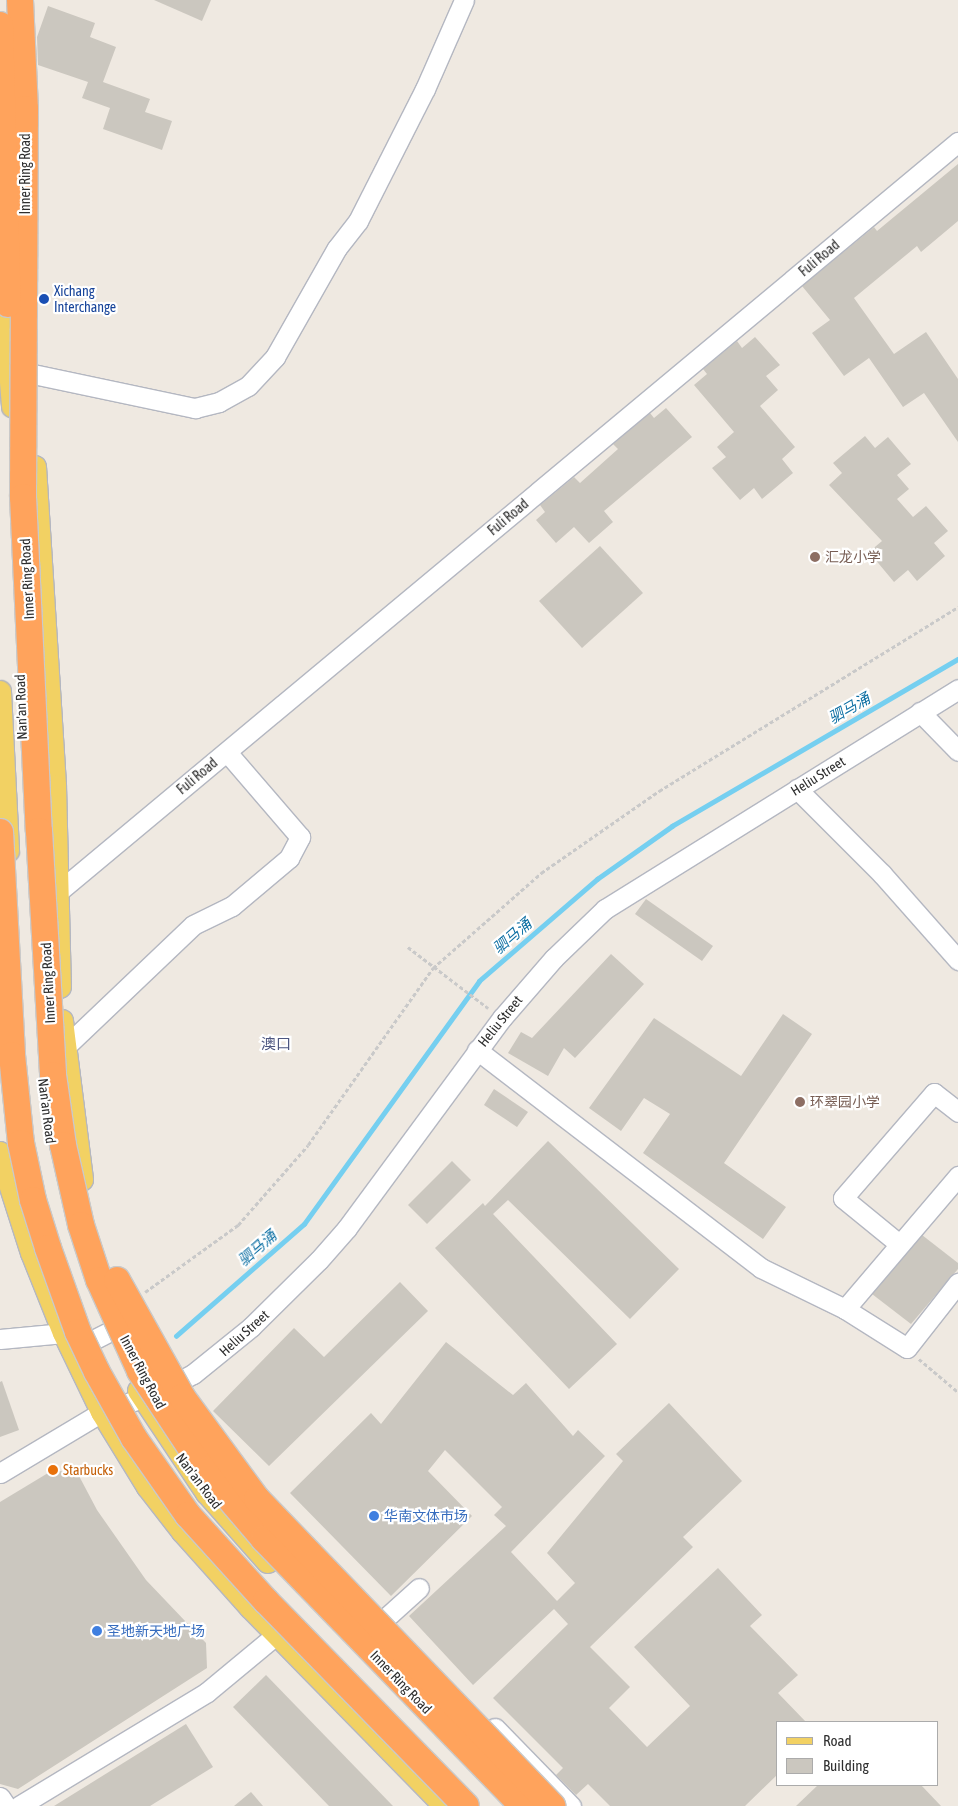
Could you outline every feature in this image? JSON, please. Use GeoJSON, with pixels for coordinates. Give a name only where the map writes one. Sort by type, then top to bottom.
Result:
{"type":"FeatureCollection","features":[{"type":"Feature","properties":{"kind":"highway","name":"Inner Ring Road"},"geometry":{"type":"LineString","coordinates":[[22,0],[29,489],[53,1075],[71,1185],[88,1250],[124,1336],[163,1410],[206,1471],[269,1545],[523,1806]]}},
{"type":"Feature","properties":{"kind":"highway"},"geometry":{"type":"LineString","coordinates":[[0,24],[6,263],[29,489]]}},
{"type":"Feature","properties":{"kind":"highway"},"geometry":{"type":"LineString","coordinates":[[2,827],[12,1063],[20,1143],[48,1248],[90,1356],[134,1438],[188,1515],[266,1601],[466,1806]]}},
{"type":"Feature","properties":{"kind":"highway"},"geometry":{"type":"LineString","coordinates":[[71,1185],[147,1338],[182,1397],[243,1481],[346,1595],[552,1806]]}},
{"type":"Feature","properties":{"kind":"main road"},"geometry":{"type":"LineString","coordinates":[[9,0],[6,127],[7,199],[15,233],[37,279],[29,489]]}},
{"type":"Feature","properties":{"kind":"main road"},"geometry":{"type":"LineString","coordinates":[[15,233],[8,341],[41,570],[55,786],[64,1048],[84,1197],[104,1271],[109,1332],[143,1398],[232,1494],[297,1569],[532,1806]]}},
{"type":"Feature","properties":{"kind":"main road","name":"Nan'an Road"},"geometry":{"type":"LineString","coordinates":[[0,261],[13,405],[14,537],[40,1050],[50,1145],[62,1198],[75,1247],[109,1332]]}},
{"type":"Feature","properties":{"kind":"main road"},"geometry":{"type":"LineString","coordinates":[[14,537],[41,570]]}},
{"type":"Feature","properties":{"kind":"main road","name":"Nan'an Road"},"geometry":{"type":"LineString","coordinates":[[0,692],[2,827],[30,1143],[55,1244],[109,1332],[195,1506],[242,1560],[480,1806]]}},
{"type":"Feature","properties":{"kind":"main road"},"geometry":{"type":"LineString","coordinates":[[0,969],[15,990]]}},
{"type":"Feature","properties":{"kind":"main road"},"geometry":{"type":"LineString","coordinates":[[15,1201],[30,1143]]}},
{"type":"Feature","properties":{"kind":"main road"},"geometry":{"type":"LineString","coordinates":[[0,1153],[15,1201],[64,1333],[102,1412],[138,1472],[183,1532],[277,1634],[445,1806]]}},
{"type":"Feature","properties":{"kind":"main road","name":"Nan'an Road"},"geometry":{"type":"LineString","coordinates":[[168,1453],[207,1493],[248,1541],[505,1806]]}},
{"type":"Feature","properties":{"kind":"main road"},"geometry":{"type":"LineString","coordinates":[[505,1778],[515,1806]]}},
{"type":"Feature","properties":{"kind":"street"},"geometry":{"type":"LineString","coordinates":[[22,0],[36,181],[37,279]]}},
{"type":"Feature","properties":{"kind":"street"},"geometry":{"type":"LineString","coordinates":[[33,374],[195,408],[212,406],[248,386],[275,357],[337,248],[358,221],[426,89],[464,0]]}},
{"type":"Feature","properties":{"kind":"street","name":"Fuli Road"},"geometry":{"type":"LineString","coordinates":[[58,892],[958,142]]}},
{"type":"Feature","properties":{"kind":"street","name":"Heliu Street"},"geometry":{"type":"LineString","coordinates":[[0,1473],[102,1412],[143,1398],[193,1374],[228,1348],[319,1260],[347,1228],[502,1018],[554,958],[605,909],[958,689]]}},
{"type":"Feature","properties":{"kind":"street"},"geometry":{"type":"LineString","coordinates":[[920,712],[958,751]]}},
{"type":"Feature","properties":{"kind":"street"},"geometry":{"type":"LineString","coordinates":[[40,1050],[64,1048],[192,924],[232,906],[289,858],[300,838],[227,752]]}},
{"type":"Feature","properties":{"kind":"street"},"geometry":{"type":"LineString","coordinates":[[797,789],[882,874],[958,960]]}},
{"type":"Feature","properties":{"kind":"street"},"geometry":{"type":"LineString","coordinates":[[477,1050],[761,1268],[845,1309],[907,1348],[958,1283]]}},
{"type":"Feature","properties":{"kind":"street"},"geometry":{"type":"LineString","coordinates":[[898,1243],[843,1198],[934,1093],[958,1112]]}},
{"type":"Feature","properties":{"kind":"street"},"geometry":{"type":"LineString","coordinates":[[845,1309],[898,1243],[958,1176]]}},
{"type":"Feature","properties":{"kind":"street"},"geometry":{"type":"LineString","coordinates":[[0,1339],[64,1333]]}},
{"type":"Feature","properties":{"kind":"street"},"geometry":{"type":"LineString","coordinates":[[138,1472],[168,1453]]}},
{"type":"Feature","properties":{"kind":"street"},"geometry":{"type":"LineString","coordinates":[[365,1638],[419,1588]]}},
{"type":"Feature","properties":{"kind":"street"},"geometry":{"type":"LineString","coordinates":[[385,1619],[571,1806]]}},
{"type":"Feature","properties":{"kind":"street"},"geometry":{"type":"LineString","coordinates":[[18,1806],[207,1692],[277,1634]]}},
{"type":"Feature","properties":{"kind":"street"},"geometry":{"type":"LineString","coordinates":[[0,1797],[6,1806]]}},
{"type":"Feature","properties":{"kind":"path"},"geometry":{"type":"LineString","coordinates":[[144,1293],[238,1225],[308,1145],[433,968],[548,867],[659,791],[958,607]]}},
{"type":"Feature","properties":{"kind":"path"},"geometry":{"type":"LineString","coordinates":[[408,947],[449,981],[502,1018]]}},
{"type":"Feature","properties":{"kind":"path"},"geometry":{"type":"LineString","coordinates":[[907,1348],[958,1392]]}},
{"type":"Feature","properties":{"kind":"building"},"geometry":{"type":"Polygon","coordinates":[[[154,0],[211,0],[202,21],[154,0]]]}},
{"type":"Feature","properties":{"kind":"building"},"geometry":{"type":"Polygon","coordinates":[[[48,6],[95,23],[90,37],[116,47],[103,82],[150,99],[145,112],[172,121],[162,150],[103,129],[110,108],[82,98],[88,82],[38,65],[37,37],[48,6]]]}},
{"type":"Feature","properties":{"kind":"building"},"geometry":{"type":"Polygon","coordinates":[[[958,164],[958,221],[921,252],[917,246],[854,298],[894,354],[926,332],[958,379],[958,442],[924,393],[903,407],[869,358],[844,376],[812,333],[830,320],[802,286],[874,227],[877,231],[958,164]]]}},
{"type":"Feature","properties":{"kind":"building"},"geometry":{"type":"Polygon","coordinates":[[[755,337],[780,365],[766,376],[778,390],[760,406],[795,447],[782,459],[793,473],[762,499],[754,488],[740,500],[712,468],[726,457],[717,447],[734,432],[694,385],[707,374],[703,369],[737,341],[742,348],[755,337]]]}},
{"type":"Feature","properties":{"kind":"building"},"geometry":{"type":"Polygon","coordinates":[[[666,408],[692,437],[604,511],[613,522],[589,543],[574,527],[556,543],[536,520],[545,512],[540,505],[574,477],[580,483],[618,449],[613,444],[650,413],[654,418],[666,408]]]}},
{"type":"Feature","properties":{"kind":"building"},"geometry":{"type":"Polygon","coordinates":[[[865,436],[875,448],[888,437],[911,464],[897,475],[909,489],[897,499],[913,517],[926,506],[948,531],[934,543],[945,556],[917,581],[908,570],[894,582],[869,552],[882,541],[829,485],[842,473],[833,463],[865,436]]]}},
{"type":"Feature","properties":{"kind":"building"},"geometry":{"type":"Polygon","coordinates":[[[600,546],[643,593],[582,648],[539,601],[600,546]]]}},
{"type":"Feature","properties":{"kind":"building"},"geometry":{"type":"Polygon","coordinates":[[[646,899],[713,946],[702,961],[635,914],[646,899]]]}},
{"type":"Feature","properties":{"kind":"building"},"geometry":{"type":"Polygon","coordinates":[[[611,954],[644,984],[575,1058],[564,1048],[548,1076],[508,1053],[521,1032],[532,1038],[611,954]]]}},
{"type":"Feature","properties":{"kind":"building"},"geometry":{"type":"Polygon","coordinates":[[[783,1014],[812,1034],[724,1163],[786,1207],[763,1239],[643,1153],[670,1114],[644,1098],[621,1131],[589,1108],[654,1018],[741,1076],[783,1014]]]}},
{"type":"Feature","properties":{"kind":"building"},"geometry":{"type":"Polygon","coordinates":[[[494,1089],[528,1112],[517,1127],[484,1105],[494,1089]]]}},
{"type":"Feature","properties":{"kind":"building"},"geometry":{"type":"Polygon","coordinates":[[[548,1141],[679,1269],[630,1319],[508,1200],[493,1214],[617,1344],[569,1389],[435,1248],[483,1203],[485,1206],[548,1141]]]}},
{"type":"Feature","properties":{"kind":"building"},"geometry":{"type":"Polygon","coordinates":[[[452,1161],[471,1180],[427,1224],[408,1205],[452,1161]]]}},
{"type":"Feature","properties":{"kind":"building"},"geometry":{"type":"Polygon","coordinates":[[[922,1235],[958,1263],[958,1269],[911,1324],[872,1294],[922,1235]]]}},
{"type":"Feature","properties":{"kind":"building"},"geometry":{"type":"Polygon","coordinates":[[[400,1282],[428,1311],[269,1466],[213,1411],[294,1328],[324,1357],[400,1282]]]}},
{"type":"Feature","properties":{"kind":"building"},"geometry":{"type":"Polygon","coordinates":[[[446,1342],[513,1395],[526,1383],[573,1436],[578,1430],[605,1456],[511,1552],[557,1601],[575,1583],[547,1553],[623,1461],[616,1454],[669,1403],[742,1481],[683,1537],[693,1547],[590,1647],[630,1687],[609,1708],[647,1747],[690,1706],[634,1647],[718,1568],[762,1615],[750,1626],[798,1675],[778,1693],[805,1721],[776,1721],[776,1776],[745,1806],[610,1806],[588,1784],[576,1795],[556,1775],[563,1768],[493,1698],[568,1624],[554,1609],[473,1685],[409,1616],[506,1526],[494,1515],[502,1507],[445,1450],[428,1471],[472,1516],[391,1596],[290,1493],[371,1413],[381,1424],[446,1342]]]}},
{"type":"Feature","properties":{"kind":"building"},"geometry":{"type":"Polygon","coordinates":[[[2,1381],[19,1430],[0,1437],[0,1382],[2,1381]]]}},
{"type":"Feature","properties":{"kind":"building","name":"圣地新天地广场"},"geometry":{"type":"Polygon","coordinates":[[[53,1470],[78,1474],[97,1510],[146,1580],[206,1643],[207,1668],[18,1789],[0,1784],[0,1502],[53,1470]]]}},
{"type":"Feature","properties":{"kind":"building"},"geometry":{"type":"Polygon","coordinates":[[[266,1675],[393,1806],[329,1806],[233,1707],[266,1675]]]}},
{"type":"Feature","properties":{"kind":"building"},"geometry":{"type":"Polygon","coordinates":[[[186,1724],[213,1767],[150,1806],[54,1806],[186,1724]]]}},
{"type":"Feature","properties":{"kind":"building"},"geometry":{"type":"Polygon","coordinates":[[[817,1786],[922,1786],[941,1806],[796,1806],[817,1786]]]}},
{"type":"Feature","properties":{"kind":"building"},"geometry":{"type":"Polygon","coordinates":[[[251,1792],[263,1806],[234,1806],[251,1792]]]}},
{"type":"Feature","properties":{"kind":"waterway","name":"驷马涌"},"geometry":{"type":"LineString","coordinates":[[176,1336],[304,1224],[479,981],[597,879],[672,826],[958,659]]}},
{"type":"Feature","properties":{"kind":"place","name":"Xichang Interchange"},"geometry":{"type":"Point","coordinates":[44,299]}},
{"type":"Feature","properties":{"kind":"place","name":"汇龙小学"},"geometry":{"type":"Point","coordinates":[815,557]}},
{"type":"Feature","properties":{"kind":"place","name":"环翠园小学"},"geometry":{"type":"Point","coordinates":[800,1102]}},
{"type":"Feature","properties":{"kind":"place","name":"Starbucks"},"geometry":{"type":"Point","coordinates":[53,1470]}},
{"type":"Feature","properties":{"kind":"place","name":"华南文体市场"},"geometry":{"type":"Point","coordinates":[374,1516]}},
{"type":"Feature","properties":{"kind":"place","name":"圣地新天地广场"},"geometry":{"type":"Point","coordinates":[97,1631]}},
{"type":"Feature","properties":{"kind":"district","name":"澳口"},"geometry":{"type":"Point","coordinates":[276,1044]}}]}
